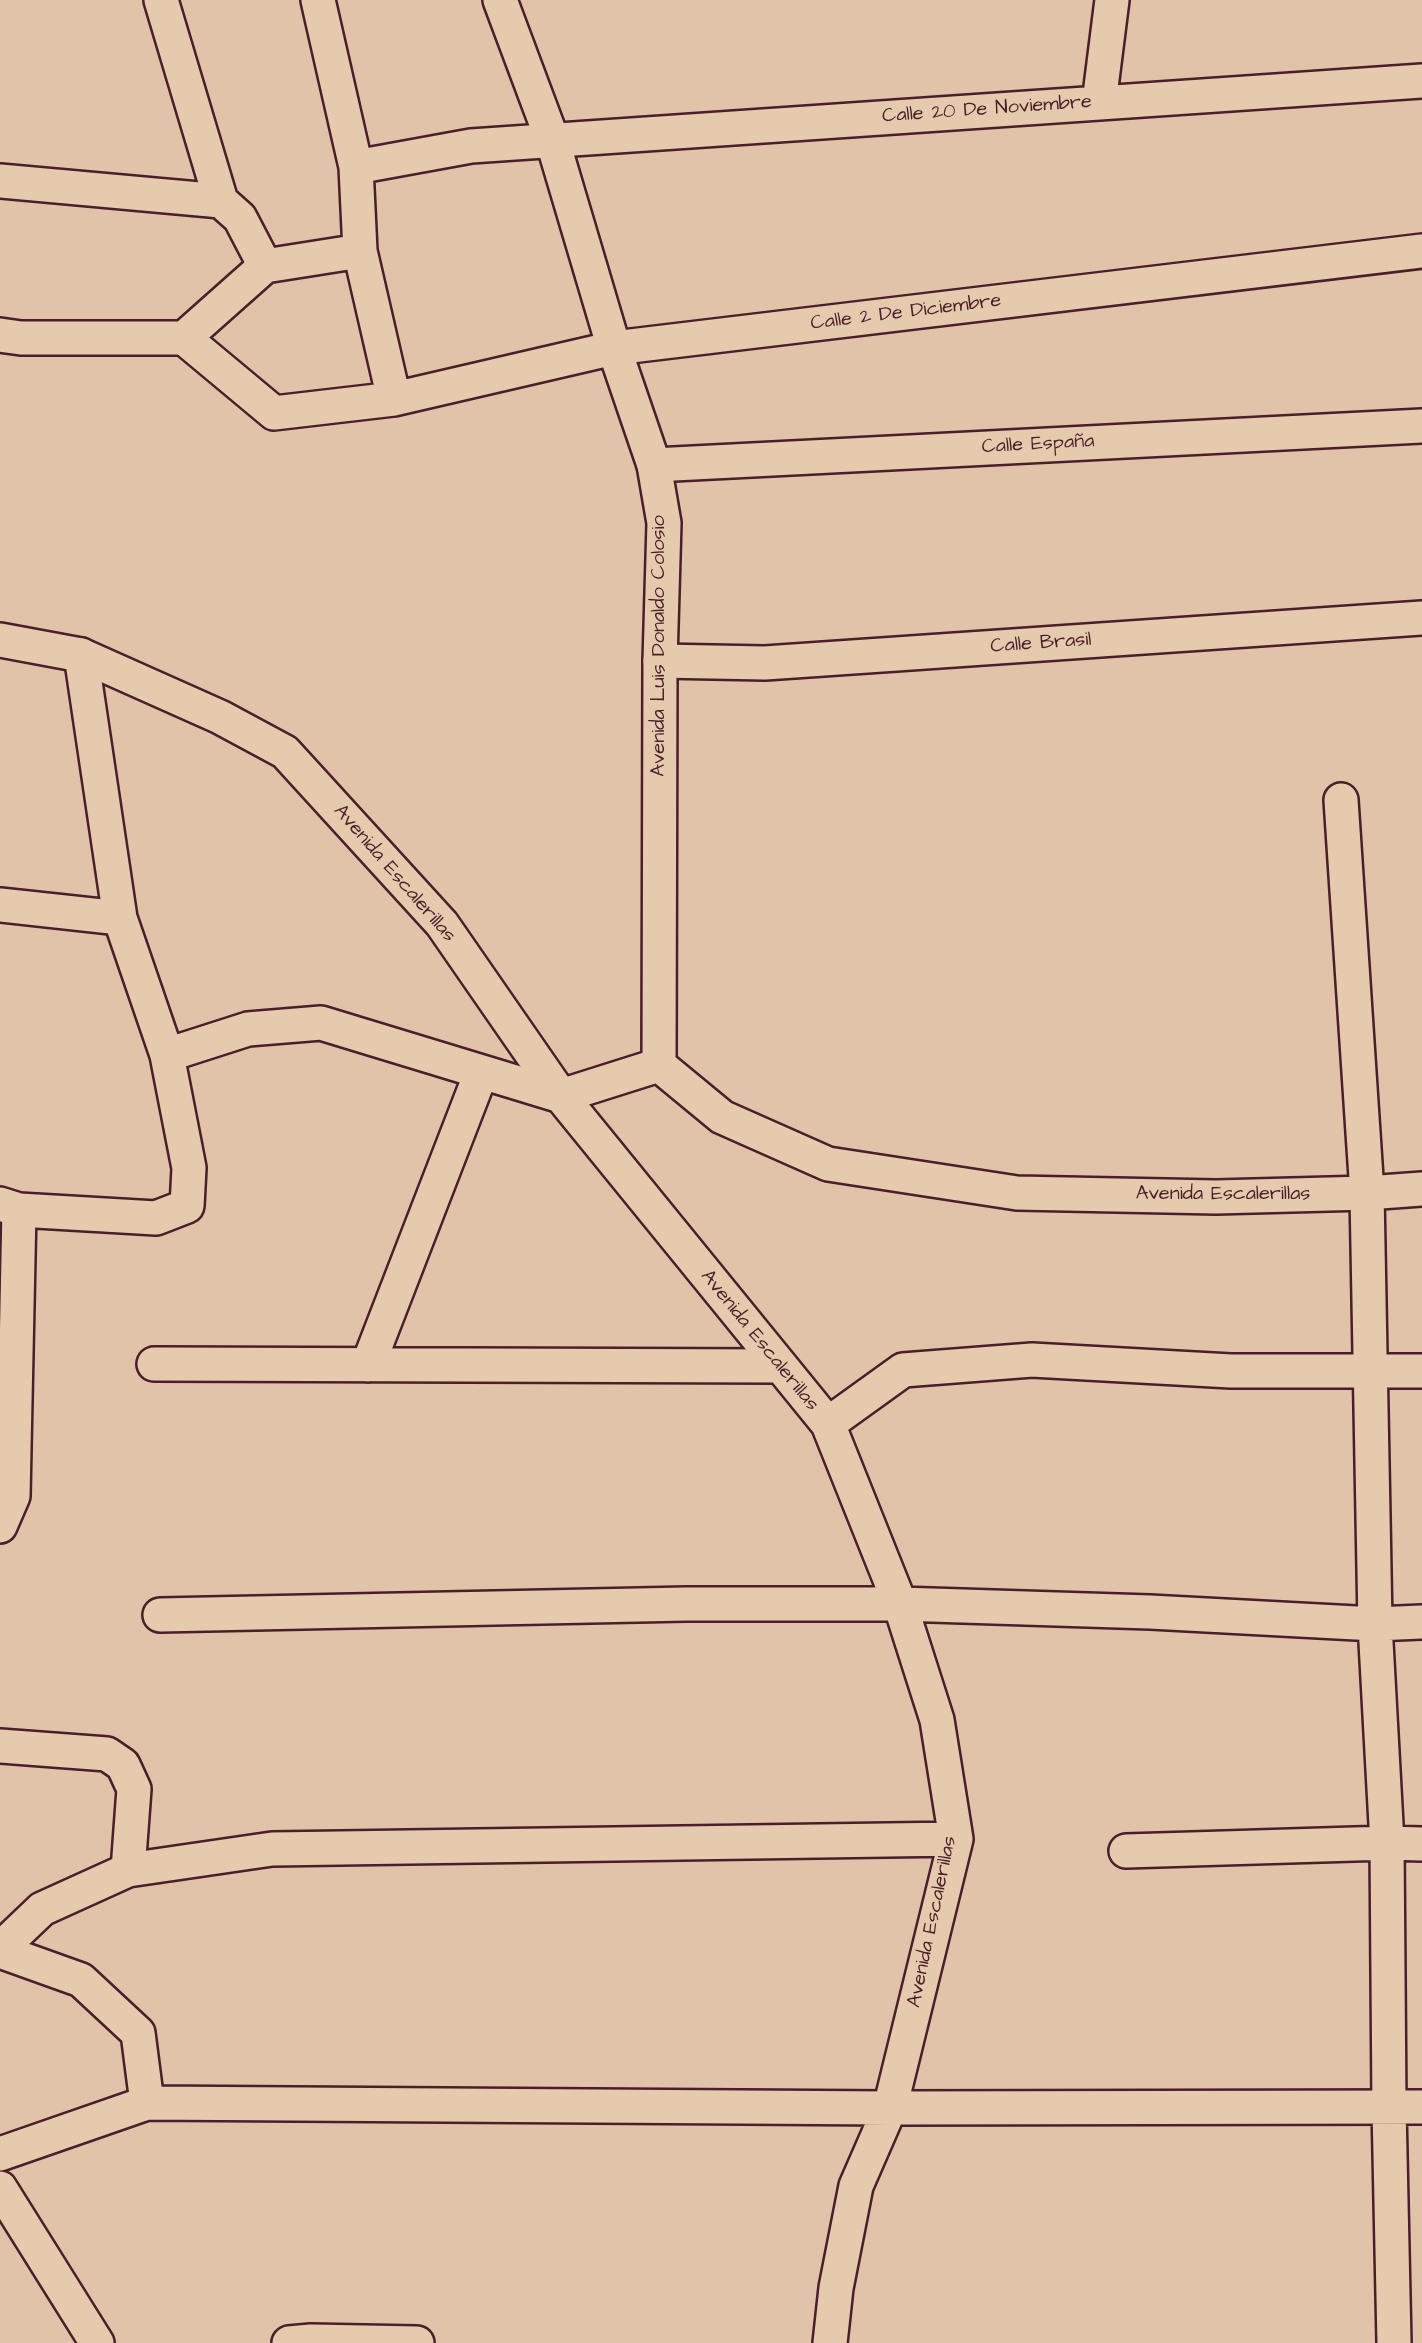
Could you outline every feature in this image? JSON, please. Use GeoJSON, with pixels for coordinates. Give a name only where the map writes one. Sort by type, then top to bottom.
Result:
{"type":"FeatureCollection","features":[{"type":"Feature","properties":{"kind":"street"},"geometry":{"type":"LineString","coordinates":[[160,0],[221,201],[240,218],[265,266]]}},
{"type":"Feature","properties":{"kind":"street"},"geometry":{"type":"LineString","coordinates":[[318,0],[356,167],[360,251],[394,399]]}},
{"type":"Feature","properties":{"kind":"street","name":"Avenida Luis Donaldo Colosio"},"geometry":{"type":"LineString","coordinates":[[500,0],[552,139],[614,348],[654,465],[664,523],[660,662],[659,1065]]}},
{"type":"Feature","properties":{"kind":"street"},"geometry":{"type":"LineString","coordinates":[[1099,102],[1112,0]]}},
{"type":"Feature","properties":{"kind":"street","name":"Calle 20 De Noviembre"},"geometry":{"type":"LineString","coordinates":[[356,167],[471,146],[552,139],[1422,81]]}},
{"type":"Feature","properties":{"kind":"street"},"geometry":{"type":"LineString","coordinates":[[0,181],[221,201]]}},
{"type":"Feature","properties":{"kind":"street"},"geometry":{"type":"LineString","coordinates":[[0,335],[21,338],[184,338],[265,266],[360,251]]}},
{"type":"Feature","properties":{"kind":"street","name":"Calle 2 De Diciembre"},"geometry":{"type":"LineString","coordinates":[[184,338],[274,413],[394,399],[614,348],[1422,251]]}},
{"type":"Feature","properties":{"kind":"street","name":"Calle España"},"geometry":{"type":"LineString","coordinates":[[654,465],[1422,426]]}},
{"type":"Feature","properties":{"kind":"street","name":"Calle Brasil"},"geometry":{"type":"LineString","coordinates":[[660,662],[765,663],[1422,618]]}},
{"type":"Feature","properties":{"kind":"street","name":"Avenida Escalerillas"},"geometry":{"type":"LineString","coordinates":[[0,640],[81,655],[220,717],[285,752],[442,924],[561,1096],[828,1424],[900,1604],[937,1720],[956,1839],[890,2108],[856,2186],[836,2288],[830,2343]]}},
{"type":"Feature","properties":{"kind":"street"},"geometry":{"type":"LineString","coordinates":[[0,1526],[13,1496],[10,1207],[156,1218],[187,1206],[189,1168],[167,1055],[120,918],[81,655]]}},
{"type":"Feature","properties":{"kind":"street"},"geometry":{"type":"LineString","coordinates":[[1341,800],[1368,1193],[1369,1372],[1375,1624],[1387,1843],[1394,2343]]}},
{"type":"Feature","properties":{"kind":"street"},"geometry":{"type":"LineString","coordinates":[[0,904],[120,918]]}},
{"type":"Feature","properties":{"kind":"street"},"geometry":{"type":"LineString","coordinates":[[167,1055],[248,1029],[321,1023],[561,1096],[659,1065]]}},
{"type":"Feature","properties":{"kind":"street","name":"Avenida Escalerillas"},"geometry":{"type":"LineString","coordinates":[[659,1065],[722,1117],[828,1164],[1017,1193],[1216,1197],[1368,1193],[1422,1189]]}},
{"type":"Feature","properties":{"kind":"street"},"geometry":{"type":"LineString","coordinates":[[368,1365],[481,1073]]}},
{"type":"Feature","properties":{"kind":"street"},"geometry":{"type":"LineString","coordinates":[[828,1424],[903,1370],[1032,1360],[1230,1371],[1422,1371]]}},
{"type":"Feature","properties":{"kind":"street"},"geometry":{"type":"LineString","coordinates":[[154,1364],[779,1366]]}},
{"type":"Feature","properties":{"kind":"street"},"geometry":{"type":"LineString","coordinates":[[160,1615],[674,1604],[900,1604],[1150,1612],[1375,1624],[1422,1622]]}},
{"type":"Feature","properties":{"kind":"street"},"geometry":{"type":"LineString","coordinates":[[0,1746],[107,1754],[123,1765],[134,1789],[128,1870]]}},
{"type":"Feature","properties":{"kind":"street"},"geometry":{"type":"LineString","coordinates":[[147,2103],[138,2033],[81,1980],[0,1950],[42,1909],[128,1870],[272,1849],[956,1839]]}},
{"type":"Feature","properties":{"kind":"street"},"geometry":{"type":"LineString","coordinates":[[1126,1851],[1387,1843],[1422,1844]]}},
{"type":"Feature","properties":{"kind":"street"},"geometry":{"type":"LineString","coordinates":[[0,2154],[147,2103],[890,2108],[1422,2107]]}},
{"type":"Feature","properties":{"kind":"street"},"geometry":{"type":"LineString","coordinates":[[0,2188],[97,2343]]}},
{"type":"Feature","properties":{"kind":"street"},"geometry":{"type":"LineString","coordinates":[[289,2343],[310,2341],[417,2343]]}}]}
